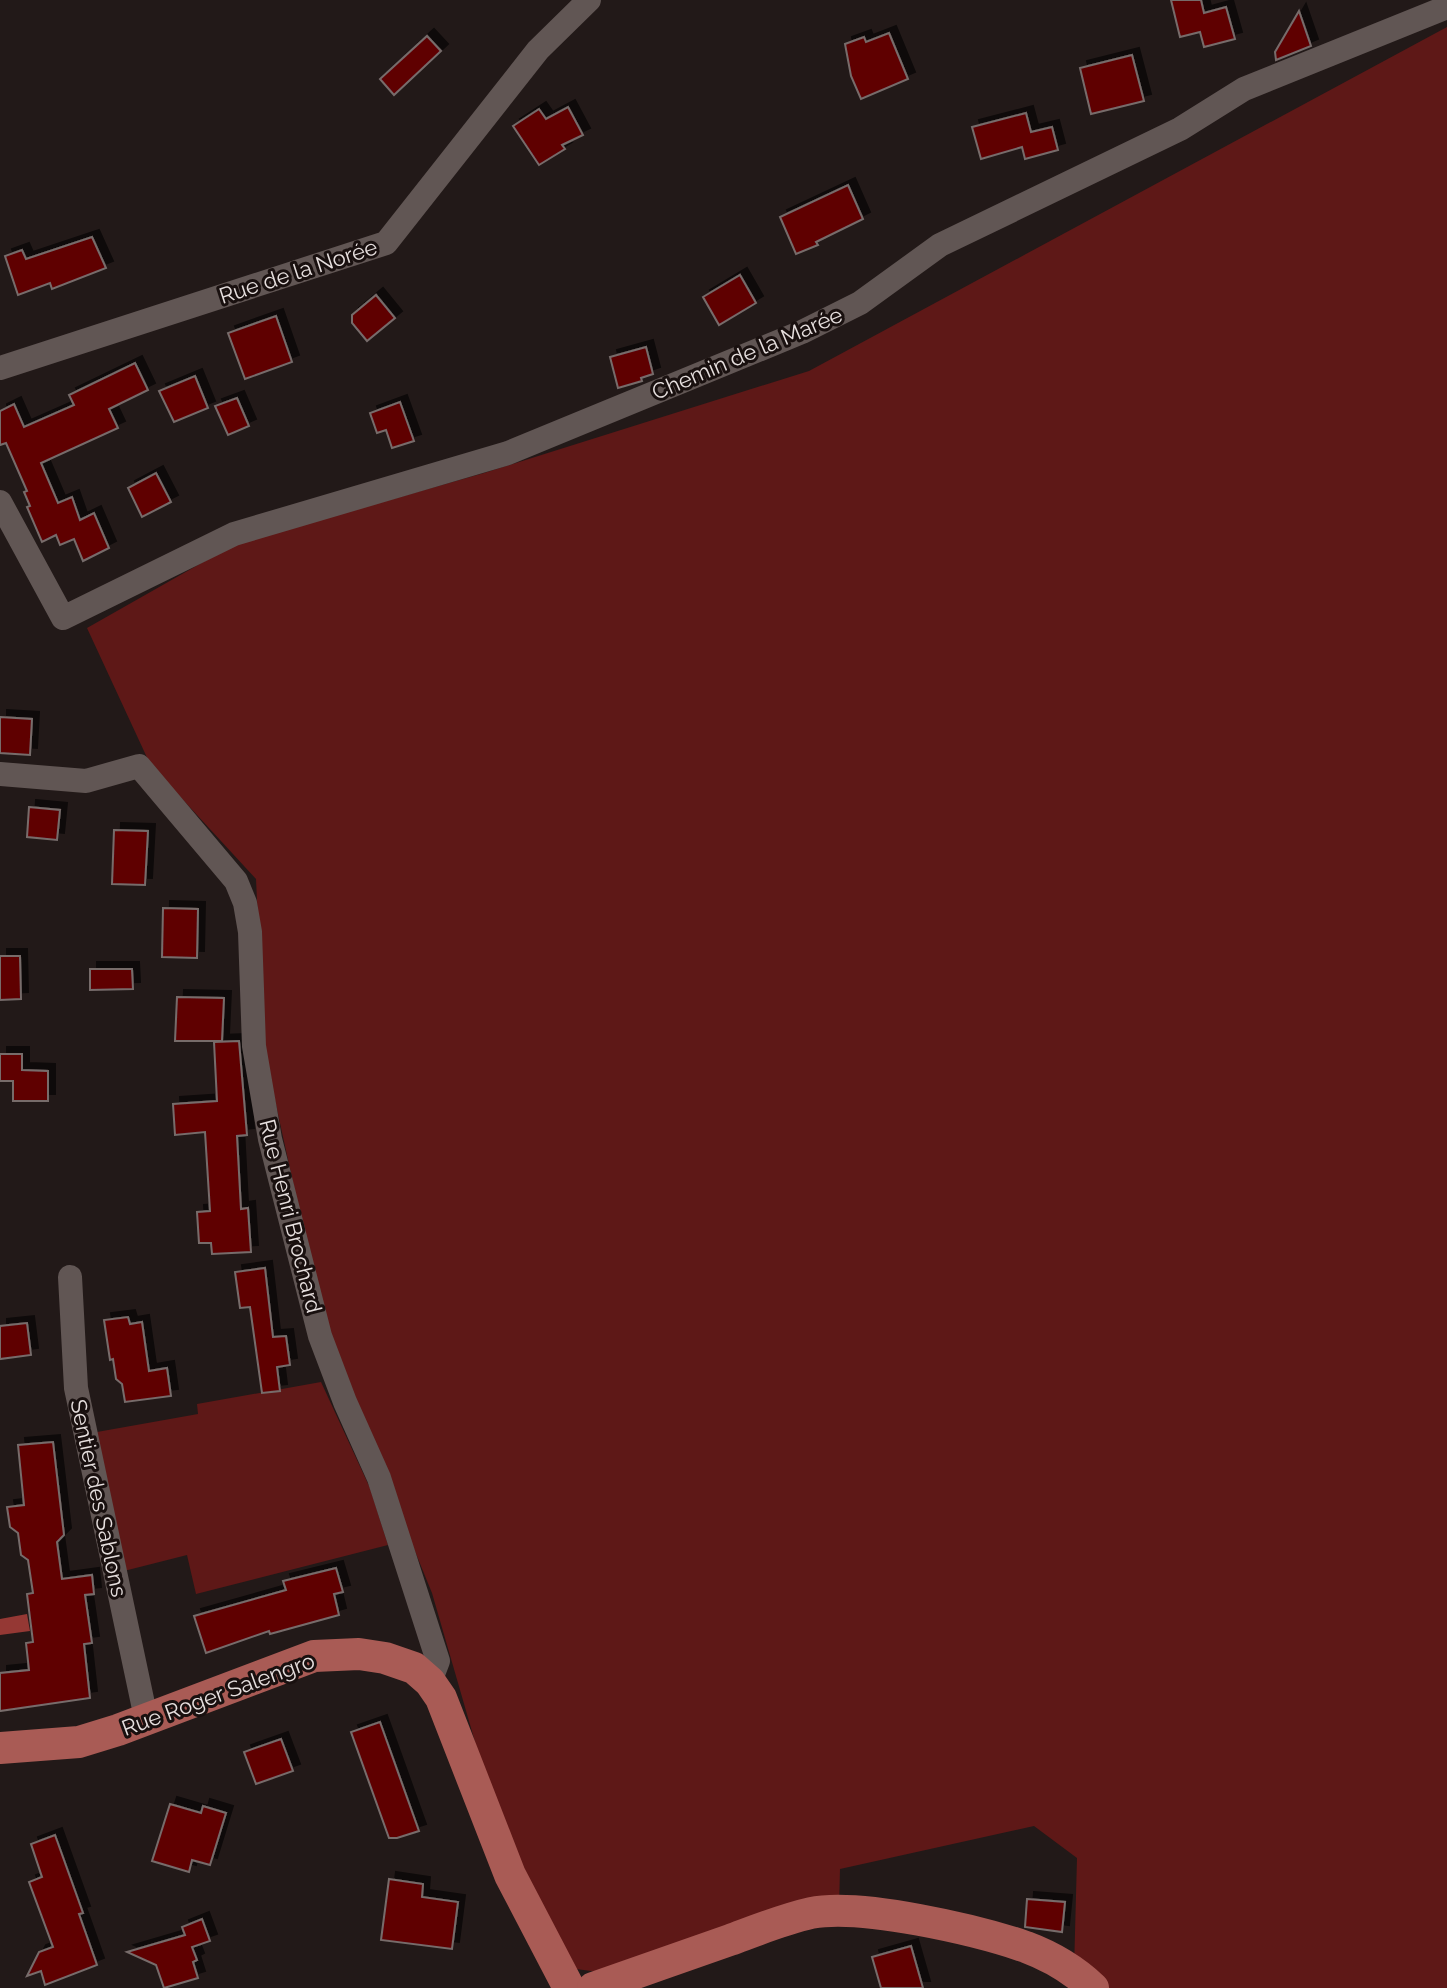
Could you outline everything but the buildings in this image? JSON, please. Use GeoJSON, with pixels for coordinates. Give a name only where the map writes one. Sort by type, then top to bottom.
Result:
{"type":"FeatureCollection","features":[{"type":"Feature","properties":{"kind":"main road","name":"Rue Roger Salengro"},"geometry":{"type":"LineString","coordinates":[[0,1748],[79,1742],[314,1656],[359,1654],[385,1658],[414,1668],[430,1682]]}},
{"type":"Feature","properties":{"kind":"main road"},"geometry":{"type":"LineString","coordinates":[[430,1682],[441,1698],[510,1875],[569,1988]]}},
{"type":"Feature","properties":{"kind":"main road"},"geometry":{"type":"LineString","coordinates":[[593,1988],[768,1926],[810,1913],[828,1911],[879,1914],[1013,1944],[1049,1957],[1093,1988]]}},
{"type":"Feature","properties":{"kind":"street","name":"Rue de la Norée"},"geometry":{"type":"LineString","coordinates":[[0,368],[386,243],[538,50],[589,0]]}},
{"type":"Feature","properties":{"kind":"street","name":"Chemin de la Marée"},"geometry":{"type":"LineString","coordinates":[[0,502],[63,618],[234,534],[508,453],[802,332],[860,303],[940,245],[1180,129],[1244,89],[1447,7]]}},
{"type":"Feature","properties":{"kind":"street","name":"Rue Henri Brochard"},"geometry":{"type":"LineString","coordinates":[[0,774],[86,781],[139,766],[236,881],[245,903],[251,952],[250,1005],[254,1046],[270,1139],[320,1336],[379,1478],[438,1661],[430,1682]]}},
{"type":"Feature","properties":{"kind":"street","name":"Sentier des Sablons"},"geometry":{"type":"LineString","coordinates":[[70,1277],[76,1388],[146,1718]]}},
{"type":"Feature","properties":{"kind":"shaded area"},"geometry":{"type":"Polygon","coordinates":[[[1447,27],[1447,1988],[1092,1988],[1074,1970],[1077,1858],[1034,1826],[840,1869],[839,1908],[599,1972],[576,1969],[508,1856],[432,1593],[326,1333],[264,1050],[256,879],[150,764],[87,628],[235,544],[484,473],[809,371],[1447,27]]]}},
{"type":"Feature","properties":{"kind":"shaded area"},"geometry":{"type":"Polygon","coordinates":[[[321,1382],[370,1488],[388,1545],[196,1594],[187,1555],[120,1572],[97,1432],[198,1414],[197,1404],[321,1382]]]}},
{"type":"Feature","properties":{"kind":"shaded area"},"geometry":{"type":"Polygon","coordinates":[[[27,1614],[30,1631],[0,1635],[0,1619],[27,1614]]]}}]}
